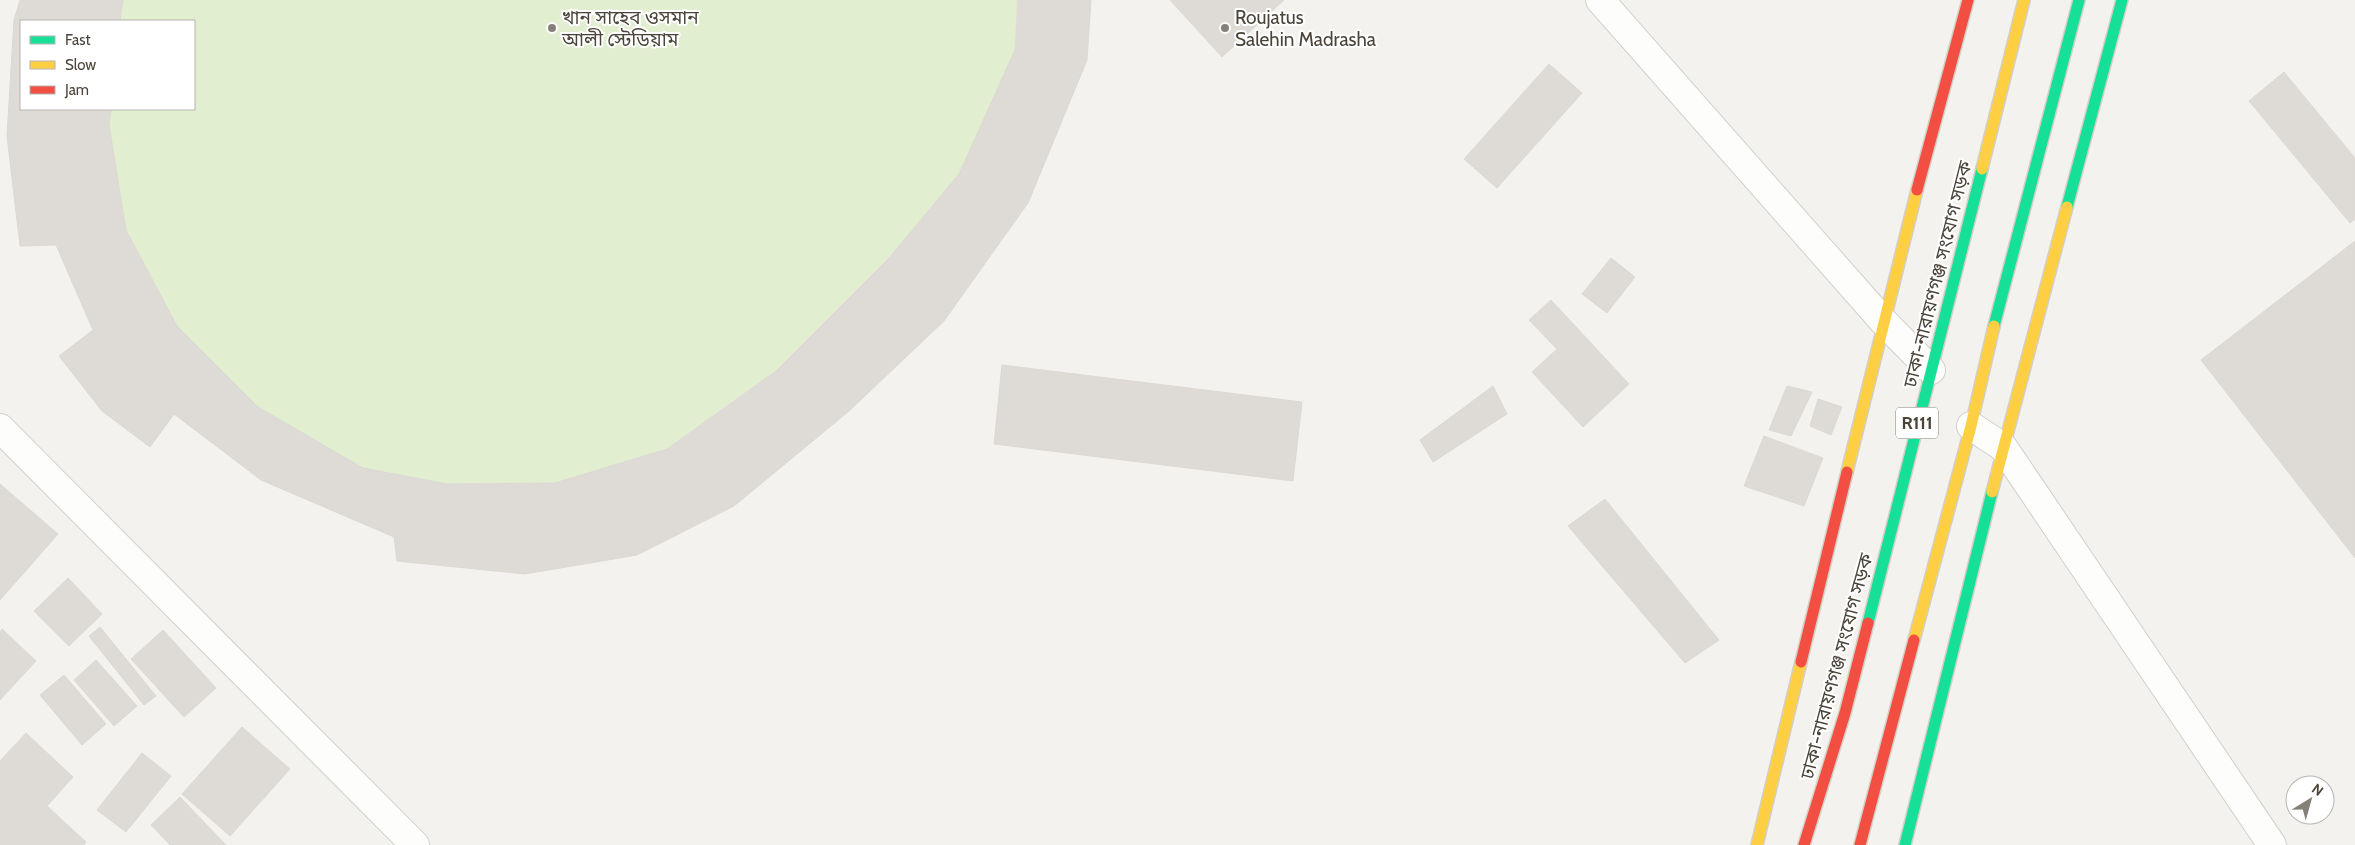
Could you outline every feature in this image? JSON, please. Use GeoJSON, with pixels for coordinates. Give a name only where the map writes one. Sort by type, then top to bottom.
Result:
{"type":"FeatureCollection","features":[{"type":"Feature","properties":{"kind":"main road"},"geometry":{"type":"LineString","coordinates":[[1757,845],[1884,322],[1968,0]]}},
{"type":"Feature","properties":{"kind":"main road","name":"ঢাকা-নারায়ণগঞ্জ সংযোগ সড়ক"},"geometry":{"type":"LineString","coordinates":[[1804,845],[1845,713],[2024,0]]}},
{"type":"Feature","properties":{"kind":"main road"},"geometry":{"type":"LineString","coordinates":[[1860,845],[1971,426],[1984,362],[2079,0]]}},
{"type":"Feature","properties":{"kind":"main road"},"geometry":{"type":"LineString","coordinates":[[1905,845],[2003,447],[2122,0]]}},
{"type":"Feature","properties":{"kind":"street"},"geometry":{"type":"LineString","coordinates":[[1600,0],[1884,322],[1931,370]]}},
{"type":"Feature","properties":{"kind":"street"},"geometry":{"type":"LineString","coordinates":[[1971,426],[2003,447],[2272,845]]}},
{"type":"Feature","properties":{"kind":"street"},"geometry":{"type":"LineString","coordinates":[[0,428],[415,845]]}},
{"type":"Feature","properties":{"kind":"green space"},"geometry":{"type":"Polygon","coordinates":[[[123,0],[1018,0],[1015,50],[959,174],[889,258],[776,371],[667,449],[555,483],[447,484],[363,468],[258,407],[177,326],[126,230],[109,125],[111,110],[195,110],[195,20],[120,20],[123,0]]]}},
{"type":"Feature","properties":{"kind":"building"},"geometry":{"type":"Polygon","coordinates":[[[20,0],[123,0],[120,20],[20,20],[20,110],[111,110],[109,125],[126,230],[177,326],[258,407],[363,468],[447,484],[555,483],[667,449],[776,371],[889,258],[959,174],[1015,50],[1018,0],[1091,0],[1087,60],[1028,203],[944,321],[848,412],[734,506],[637,555],[525,574],[397,561],[394,537],[261,480],[174,414],[150,447],[102,411],[59,356],[93,330],[56,245],[20,246],[7,136],[14,20],[20,0]]]}},
{"type":"Feature","properties":{"kind":"building","name":"Roujatus Salehin Madrasha"},"geometry":{"type":"Polygon","coordinates":[[[1170,0],[1284,0],[1222,57],[1170,0]]]}},
{"type":"Feature","properties":{"kind":"building"},"geometry":{"type":"Polygon","coordinates":[[[1549,64],[1582,93],[1497,188],[1464,159],[1549,64]]]}},
{"type":"Feature","properties":{"kind":"building"},"geometry":{"type":"Polygon","coordinates":[[[2284,72],[2355,158],[2355,219],[2350,223],[2249,101],[2284,72]]]}},
{"type":"Feature","properties":{"kind":"building"},"geometry":{"type":"Polygon","coordinates":[[[2355,241],[2355,558],[2201,360],[2355,241]]]}},
{"type":"Feature","properties":{"kind":"building"},"geometry":{"type":"Polygon","coordinates":[[[1611,258],[1635,277],[1607,313],[1582,294],[1611,258]]]}},
{"type":"Feature","properties":{"kind":"building"},"geometry":{"type":"Polygon","coordinates":[[[1551,300],[1629,384],[1583,427],[1532,372],[1557,349],[1529,320],[1551,300]]]}},
{"type":"Feature","properties":{"kind":"building"},"geometry":{"type":"Polygon","coordinates":[[[1002,365],[1302,402],[1293,481],[994,444],[1002,365]]]}},
{"type":"Feature","properties":{"kind":"building"},"geometry":{"type":"Polygon","coordinates":[[[1493,386],[1507,414],[1433,462],[1420,440],[1493,386]]]}},
{"type":"Feature","properties":{"kind":"building"},"geometry":{"type":"Polygon","coordinates":[[[1787,386],[1812,392],[1791,436],[1769,430],[1787,386]]]}},
{"type":"Feature","properties":{"kind":"building"},"geometry":{"type":"Polygon","coordinates":[[[1818,399],[1842,407],[1831,435],[1810,426],[1818,399]]]}},
{"type":"Feature","properties":{"kind":"building"},"geometry":{"type":"Polygon","coordinates":[[[1764,436],[1823,458],[1804,506],[1744,486],[1764,436]]]}},
{"type":"Feature","properties":{"kind":"building"},"geometry":{"type":"Polygon","coordinates":[[[0,484],[58,534],[0,600],[0,484]]]}},
{"type":"Feature","properties":{"kind":"building"},"geometry":{"type":"Polygon","coordinates":[[[1605,499],[1719,640],[1685,663],[1568,526],[1605,499]]]}},
{"type":"Feature","properties":{"kind":"building"},"geometry":{"type":"Polygon","coordinates":[[[68,578],[102,614],[69,646],[34,611],[68,578]]]}},
{"type":"Feature","properties":{"kind":"building"},"geometry":{"type":"Polygon","coordinates":[[[100,627],[156,696],[144,705],[89,636],[100,627]]]}},
{"type":"Feature","properties":{"kind":"building"},"geometry":{"type":"Polygon","coordinates":[[[2,629],[36,661],[0,700],[0,632],[2,629]]]}},
{"type":"Feature","properties":{"kind":"building"},"geometry":{"type":"Polygon","coordinates":[[[163,630],[216,688],[184,717],[131,659],[163,630]]]}},
{"type":"Feature","properties":{"kind":"building"},"geometry":{"type":"Polygon","coordinates":[[[96,660],[137,706],[114,726],[74,680],[96,660]]]}},
{"type":"Feature","properties":{"kind":"building"},"geometry":{"type":"Polygon","coordinates":[[[64,675],[106,724],[82,745],[40,695],[64,675]]]}},
{"type":"Feature","properties":{"kind":"building"},"geometry":{"type":"Polygon","coordinates":[[[242,727],[290,769],[230,836],[182,794],[242,727]]]}},
{"type":"Feature","properties":{"kind":"building"},"geometry":{"type":"Polygon","coordinates":[[[26,733],[73,777],[47,806],[86,842],[84,845],[0,845],[0,761],[26,733]]]}},
{"type":"Feature","properties":{"kind":"building"},"geometry":{"type":"Polygon","coordinates":[[[142,753],[171,776],[126,832],[97,810],[142,753]]]}},
{"type":"Feature","properties":{"kind":"building"},"geometry":{"type":"Polygon","coordinates":[[[180,797],[226,845],[170,845],[151,825],[180,797]]]}},
{"type":"Feature","properties":{"kind":"traffic: fast"},"geometry":{"type":"LineString","coordinates":[[1994,326],[2079,0]]}},
{"type":"Feature","properties":{"kind":"traffic: fast"},"geometry":{"type":"LineString","coordinates":[[2067,207],[2122,0]]}},
{"type":"Feature","properties":{"kind":"traffic: fast"},"geometry":{"type":"LineString","coordinates":[[1868,623],[1982,169]]}},
{"type":"Feature","properties":{"kind":"traffic: fast"},"geometry":{"type":"LineString","coordinates":[[1905,845],[1992,492]]}},
{"type":"Feature","properties":{"kind":"traffic: slow"},"geometry":{"type":"LineString","coordinates":[[1982,169],[2024,0]]}},
{"type":"Feature","properties":{"kind":"traffic: slow"},"geometry":{"type":"LineString","coordinates":[[1847,472],[1917,190]]}},
{"type":"Feature","properties":{"kind":"traffic: slow"},"geometry":{"type":"LineString","coordinates":[[1992,492],[2067,207]]}},
{"type":"Feature","properties":{"kind":"traffic: slow"},"geometry":{"type":"LineString","coordinates":[[1914,640],[1971,426],[1994,326]]}},
{"type":"Feature","properties":{"kind":"traffic: slow"},"geometry":{"type":"LineString","coordinates":[[1757,845],[1801,662]]}},
{"type":"Feature","properties":{"kind":"traffic: jam"},"geometry":{"type":"LineString","coordinates":[[1917,190],[1968,0]]}},
{"type":"Feature","properties":{"kind":"traffic: jam"},"geometry":{"type":"LineString","coordinates":[[1801,662],[1847,472]]}},
{"type":"Feature","properties":{"kind":"traffic: jam"},"geometry":{"type":"LineString","coordinates":[[1804,845],[1845,713],[1868,623]]}},
{"type":"Feature","properties":{"kind":"traffic: jam"},"geometry":{"type":"LineString","coordinates":[[1860,845],[1914,640]]}},
{"type":"Feature","properties":{"kind":"place","name":"খান সাহেব ওসমান আলী স্টেডিয়াম"},"geometry":{"type":"Point","coordinates":[552,28]}},
{"type":"Feature","properties":{"kind":"place","name":"Roujatus Salehin Madrasha"},"geometry":{"type":"Point","coordinates":[1225,28]}}]}
